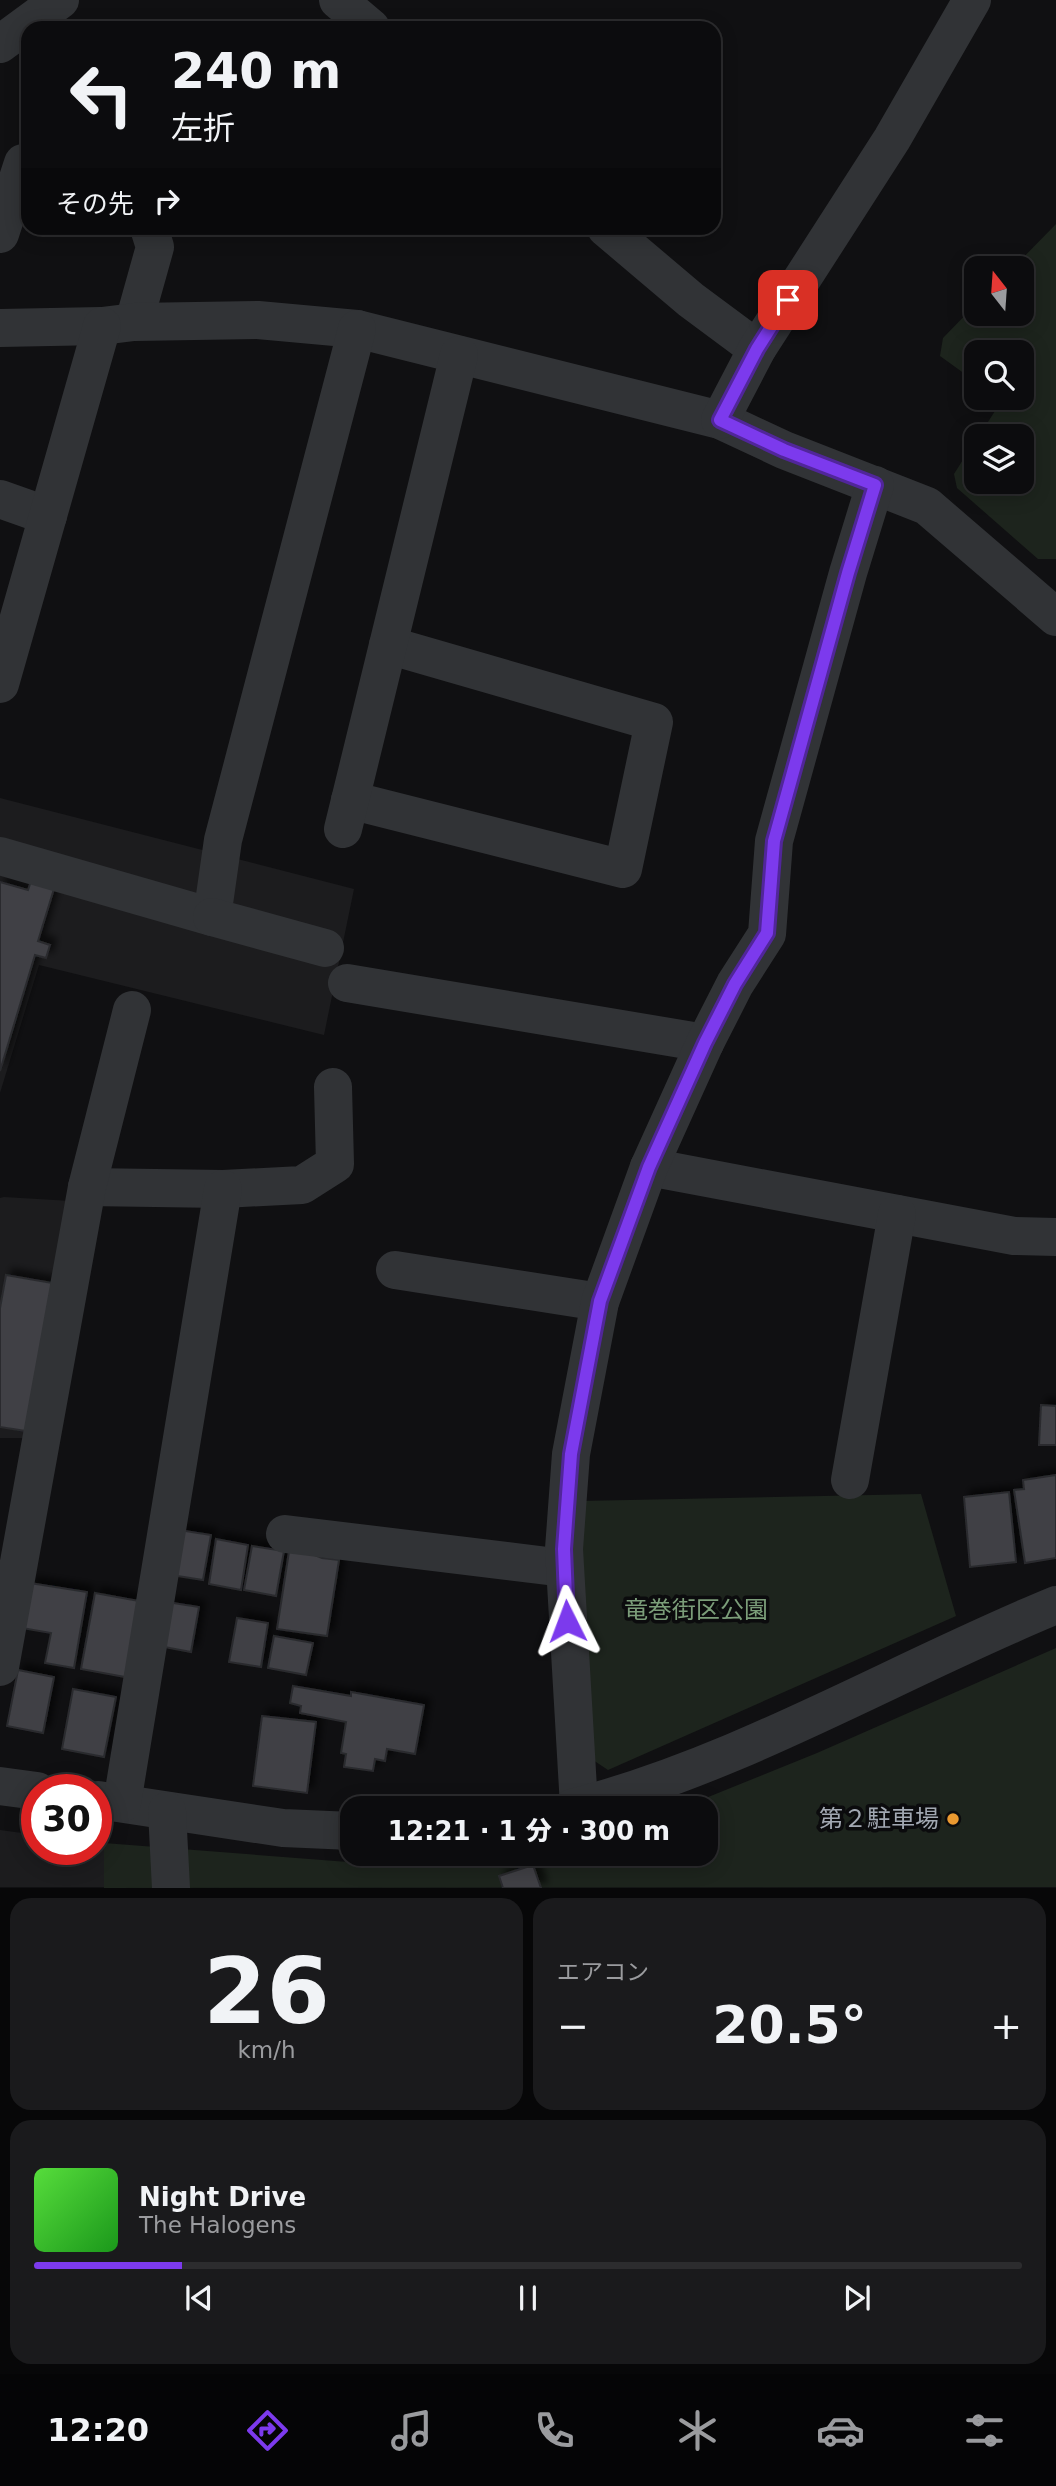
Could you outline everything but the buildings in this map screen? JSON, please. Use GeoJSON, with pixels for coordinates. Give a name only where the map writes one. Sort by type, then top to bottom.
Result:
{"type":"FeatureCollection","features":[{"type":"Feature","properties":{"kind":"street"},"geometry":{"type":"LineString","coordinates":[[31,21],[60,0]]}},
{"type":"Feature","properties":{"kind":"street"},"geometry":{"type":"LineString","coordinates":[[338,0],[362,21]]}},
{"type":"Feature","properties":{"kind":"street"},"geometry":{"type":"LineString","coordinates":[[720,420],[757,349],[892,139],[972,0]]}},
{"type":"Feature","properties":{"kind":"street"},"geometry":{"type":"LineString","coordinates":[[0,44],[21,29]]}},
{"type":"Feature","properties":{"kind":"street"},"geometry":{"type":"LineString","coordinates":[[0,234],[17,161]]}},
{"type":"Feature","properties":{"kind":"street"},"geometry":{"type":"LineString","coordinates":[[0,684],[48,516],[118,324],[155,247],[151,235]]}},
{"type":"Feature","properties":{"kind":"street"},"geometry":{"type":"LineString","coordinates":[[614,235],[691,300],[757,349]]}},
{"type":"Feature","properties":{"kind":"street"},"geometry":{"type":"LineString","coordinates":[[0,328],[258,320],[356,329],[720,420],[784,450],[927,506],[1056,617]]}},
{"type":"Feature","properties":{"kind":"street"},"geometry":{"type":"LineString","coordinates":[[212,917],[223,840],[356,329]]}},
{"type":"Feature","properties":{"kind":"street"},"geometry":{"type":"LineString","coordinates":[[388,645],[654,722],[623,869],[346,814],[459,355]]}},
{"type":"Feature","properties":{"kind":"street"},"geometry":{"type":"LineString","coordinates":[[574,1796],[564,1568],[571,1454],[600,1301],[649,1167],[705,1043],[735,984],[767,933],[774,841],[875,485]]}},
{"type":"Feature","properties":{"kind":"street"},"geometry":{"type":"LineString","coordinates":[[0,499],[48,516]]}},
{"type":"Feature","properties":{"kind":"street"},"geometry":{"type":"LineString","coordinates":[[0,856],[325,948]]}},
{"type":"Feature","properties":{"kind":"street"},"geometry":{"type":"LineString","coordinates":[[347,983],[705,1043]]}},
{"type":"Feature","properties":{"kind":"street"},"geometry":{"type":"LineString","coordinates":[[0,1668],[87,1187],[132,1010]]}},
{"type":"Feature","properties":{"kind":"street"},"geometry":{"type":"LineString","coordinates":[[87,1187],[223,1189],[302,1185],[335,1164],[333,1087]]}},
{"type":"Feature","properties":{"kind":"street"},"geometry":{"type":"LineString","coordinates":[[649,1167],[1014,1236],[1056,1237]]}},
{"type":"Feature","properties":{"kind":"street"},"geometry":{"type":"LineString","coordinates":[[112,1786],[223,1189]]}},
{"type":"Feature","properties":{"kind":"street"},"geometry":{"type":"LineString","coordinates":[[850,1480],[897,1214]]}},
{"type":"Feature","properties":{"kind":"street"},"geometry":{"type":"LineString","coordinates":[[395,1270],[600,1301]]}},
{"type":"Feature","properties":{"kind":"street"},"geometry":{"type":"LineString","coordinates":[[285,1534],[564,1568]]}},
{"type":"Feature","properties":{"kind":"street"},"geometry":{"type":"LineString","coordinates":[[609,1796],[673,1775],[785,1728],[1056,1605]]}},
{"type":"Feature","properties":{"kind":"street"},"geometry":{"type":"LineString","coordinates":[[0,1786],[21,1789]]}},
{"type":"Feature","properties":{"kind":"street"},"geometry":{"type":"LineString","coordinates":[[112,1802],[283,1828],[340,1830]]}},
{"type":"Feature","properties":{"kind":"street"},"geometry":{"type":"LineString","coordinates":[[167,1811],[171,1888]]}},
{"type":"Feature","properties":{"kind":"shaded area"},"geometry":{"type":"Polygon","coordinates":[[[0,798],[354,889],[324,1035],[39,965],[0,1093],[0,798]]]}},
{"type":"Feature","properties":{"kind":"shaded area"},"geometry":{"type":"Polygon","coordinates":[[[0,1198],[71,1201],[29,1438],[0,1438],[0,1198]]]}},
{"type":"Feature","properties":{"kind":"shaded area"},"geometry":{"type":"Polygon","coordinates":[[[0,1830],[21,1833],[21,1865],[104,1865],[104,1887],[0,1887],[0,1830]]]}},
{"type":"Feature","properties":{"kind":"green space"},"geometry":{"type":"Polygon","coordinates":[[[1056,224],[1056,559],[1038,559],[957,488],[954,474],[964,458],[964,494],[1034,494],[1034,424],[987,424],[995,410],[1034,410],[1034,340],[964,340],[964,373],[940,356],[943,338],[964,316],[964,326],[1034,326],[1034,256],[1025,256],[1056,224]]]}},
{"type":"Feature","properties":{"kind":"green space","name":"竜巻街区公園"},"geometry":{"type":"Polygon","coordinates":[[[921,1494],[956,1616],[608,1770],[593,1760],[580,1501],[921,1494]]]}},
{"type":"Feature","properties":{"kind":"green space"},"geometry":{"type":"Polygon","coordinates":[[[1056,1648],[1056,1887],[104,1888],[104,1865],[112,1865],[112,1844],[340,1861],[340,1866],[718,1866],[718,1796],[711,1796],[817,1753],[1056,1648]]]}},
{"type":"Feature","properties":{"kind":"place","name":"第２駐車場"},"geometry":{"type":"Point","coordinates":[953,1819]}},
{"type":"Feature","properties":{"kind":"route"},"geometry":{"type":"LineString","coordinates":[[567,1621],[564,1549],[571,1454],[600,1301],[649,1167],[705,1043],[735,984],[767,933],[774,841],[875,485],[784,450],[720,420],[757,349],[788,300]]}}]}
